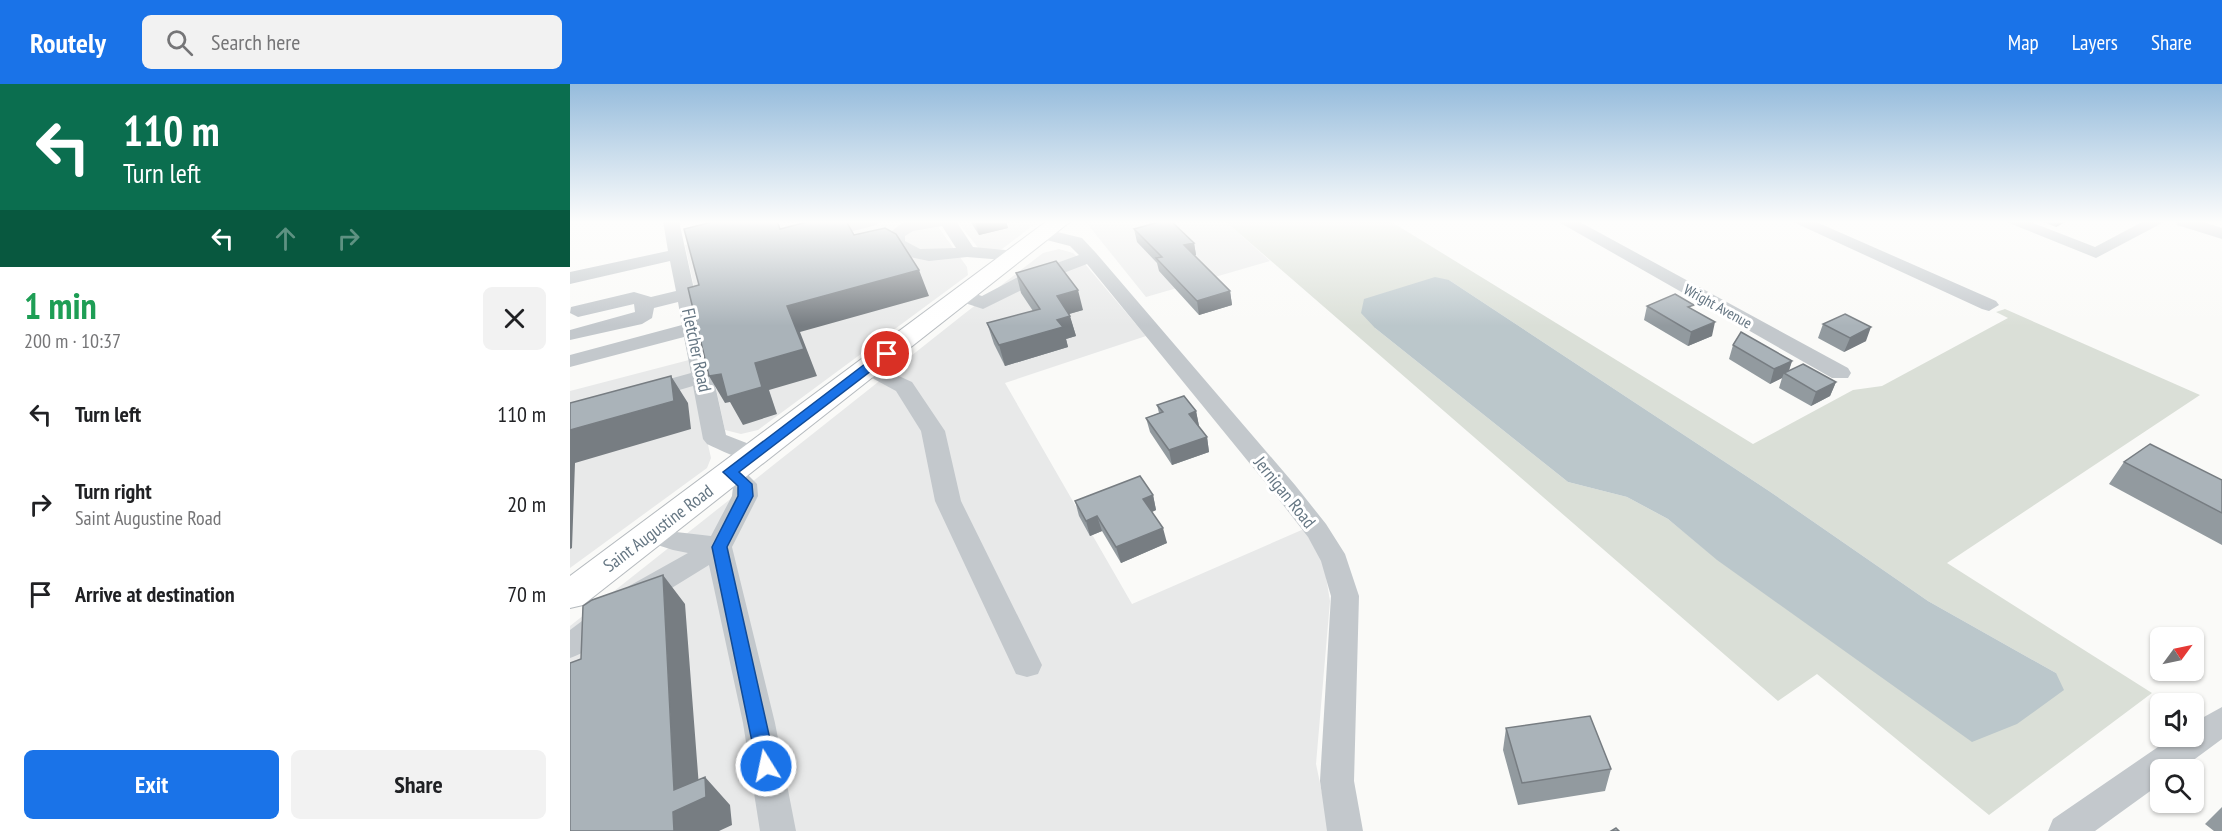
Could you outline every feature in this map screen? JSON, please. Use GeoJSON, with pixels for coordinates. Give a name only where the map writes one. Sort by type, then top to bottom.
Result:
{"type":"FeatureCollection","features":[{"type":"Feature","properties":{"kind":"main road","name":"Saint Augustine Road"},"geometry":{"type":"LineString","coordinates":[[570,595],[1016,256]]}},
{"type":"Feature","properties":{"kind":"street"},"geometry":{"type":"LineString","coordinates":[[570,278],[670,256]]}},
{"type":"Feature","properties":{"kind":"street","name":"Fletcher Road"},"geometry":{"type":"LineString","coordinates":[[678,256],[715,439],[753,454]]}},
{"type":"Feature","properties":{"kind":"street","name":"Wright Avenue"},"geometry":{"type":"LineString","coordinates":[[1628,256],[1840,373]]}},
{"type":"Feature","properties":{"kind":"street"},"geometry":{"type":"LineString","coordinates":[[1878,256],[1989,305]]}},
{"type":"Feature","properties":{"kind":"street"},"geometry":{"type":"LineString","coordinates":[[963,296],[983,303],[1025,281],[1090,257]]}},
{"type":"Feature","properties":{"kind":"street","name":"Jernigan Road"},"geometry":{"type":"LineString","coordinates":[[1090,257],[1292,499],[1317,531],[1335,561],[1345,596],[1337,781],[1345,831]]}},
{"type":"Feature","properties":{"kind":"street"},"geometry":{"type":"LineString","coordinates":[[644,304],[686,294]]}},
{"type":"Feature","properties":{"kind":"street"},"geometry":{"type":"LineString","coordinates":[[574,335],[634,320],[645,314],[643,299],[634,298],[578,311]]}},
{"type":"Feature","properties":{"kind":"street"},"geometry":{"type":"LineString","coordinates":[[570,361],[693,328]]}},
{"type":"Feature","properties":{"kind":"street"},"geometry":{"type":"LineString","coordinates":[[868,368],[904,387],[933,431],[948,501],[1028,665]]}},
{"type":"Feature","properties":{"kind":"street"},"geometry":{"type":"LineString","coordinates":[[624,399],[703,376]]}},
{"type":"Feature","properties":{"kind":"street"},"geometry":{"type":"LineString","coordinates":[[570,646],[649,586],[719,547],[745,496],[745,484],[730,472]]}},
{"type":"Feature","properties":{"kind":"street"},"geometry":{"type":"LineString","coordinates":[[651,533],[673,541],[719,547]]}},
{"type":"Feature","properties":{"kind":"street"},"geometry":{"type":"LineString","coordinates":[[719,547],[759,723],[777,831]]}},
{"type":"Feature","properties":{"kind":"street"},"geometry":{"type":"LineString","coordinates":[[2066,831],[2217,733]]}},
{"type":"Feature","properties":{"kind":"shaded area"},"geometry":{"type":"Polygon","coordinates":[[[687,256],[959,256],[967,267],[968,275],[758,430],[741,434],[725,430],[687,256]]]}},
{"type":"Feature","properties":{"kind":"shaded area"},"geometry":{"type":"Polygon","coordinates":[[[1039,256],[1076,256],[1146,336],[1005,383],[1132,604],[1304,529],[1324,565],[1330,601],[1316,764],[1330,831],[570,831],[570,626],[1039,256]]]}},
{"type":"Feature","properties":{"kind":"shaded area"},"geometry":{"type":"Polygon","coordinates":[[[1113,256],[1264,256],[1270,261],[1146,297],[1113,256]]]}},
{"type":"Feature","properties":{"kind":"shaded area"},"geometry":{"type":"Polygon","coordinates":[[[1265,256],[1447,256],[1753,444],[1853,390],[1882,386],[2008,318],[1996,312],[2005,309],[2200,395],[1947,563],[2152,693],[1989,815],[1817,674],[1778,701],[1265,256]],[[1449,280],[1375,328],[1568,482],[1627,497],[1668,519],[1718,560],[1972,741],[2056,673],[1928,601],[1769,491],[1449,280]]]}},
{"type":"Feature","properties":{"kind":"shaded area"},"geometry":{"type":"Polygon","coordinates":[[[1435,277],[1449,280],[1769,491],[1928,601],[2056,673],[2064,690],[2017,724],[1972,742],[1717,560],[1668,519],[1627,497],[1568,482],[1375,328],[1361,313],[1364,299],[1435,277]]]}},
{"type":"Feature","properties":{"kind":"shaded area"},"geometry":{"type":"Polygon","coordinates":[[[689,360],[711,458],[707,468],[570,568],[570,391],[689,360]]]}},
{"type":"Feature","properties":{"kind":"building"},"geometry":{"type":"Polygon","coordinates":[[[691,256],[910,256],[919,270],[787,306],[804,349],[755,363],[762,387],[727,397],[721,374],[709,376],[688,288],[699,285],[691,256]]]}},
{"type":"Feature","properties":{"kind":"building"},"geometry":{"type":"Polygon","coordinates":[[[1195,256],[1230,291],[1197,301],[1156,258],[1195,256]]]}},
{"type":"Feature","properties":{"kind":"building"},"geometry":{"type":"Polygon","coordinates":[[[1056,261],[1078,290],[1057,296],[1070,316],[1057,320],[1063,327],[999,345],[987,323],[1040,309],[1016,273],[1056,261]]]}},
{"type":"Feature","properties":{"kind":"building"},"geometry":{"type":"Polygon","coordinates":[[[1675,294],[1694,305],[1688,307],[1715,322],[1691,332],[1647,306],[1675,294]]]}},
{"type":"Feature","properties":{"kind":"building"},"geometry":{"type":"Polygon","coordinates":[[[1845,314],[1871,327],[1850,338],[1823,324],[1845,314]]]}},
{"type":"Feature","properties":{"kind":"building"},"geometry":{"type":"Polygon","coordinates":[[[1741,332],[1792,361],[1774,369],[1733,345],[1741,332]]]}},
{"type":"Feature","properties":{"kind":"building"},"geometry":{"type":"Polygon","coordinates":[[[1803,364],[1836,382],[1816,392],[1784,373],[1803,364]]]}},
{"type":"Feature","properties":{"kind":"building"},"geometry":{"type":"Polygon","coordinates":[[[671,376],[674,401],[570,430],[570,403],[671,376]]]}},
{"type":"Feature","properties":{"kind":"building"},"geometry":{"type":"Polygon","coordinates":[[[1184,396],[1196,411],[1189,414],[1207,437],[1169,450],[1146,418],[1163,412],[1157,405],[1184,396]]]}},
{"type":"Feature","properties":{"kind":"building"},"geometry":{"type":"Polygon","coordinates":[[[2150,444],[2222,480],[2222,513],[2124,462],[2150,444]]]}},
{"type":"Feature","properties":{"kind":"building"},"geometry":{"type":"Polygon","coordinates":[[[1140,476],[1153,495],[1143,499],[1163,528],[1116,547],[1097,516],[1086,521],[1075,501],[1140,476]]]}},
{"type":"Feature","properties":{"kind":"building"},"geometry":{"type":"Polygon","coordinates":[[[663,575],[674,790],[705,777],[706,797],[673,812],[674,831],[570,831],[570,663],[581,659],[583,606],[592,600],[663,575]]]}},
{"type":"Feature","properties":{"kind":"building"},"geometry":{"type":"Polygon","coordinates":[[[1590,716],[1611,769],[1522,783],[1506,728],[1590,716]]]}},
{"type":"Feature","properties":{"kind":"route"},"geometry":{"type":"LineString","coordinates":[[766,766],[759,723],[719,547],[745,496],[745,484],[730,472],[887,354]]}}]}
